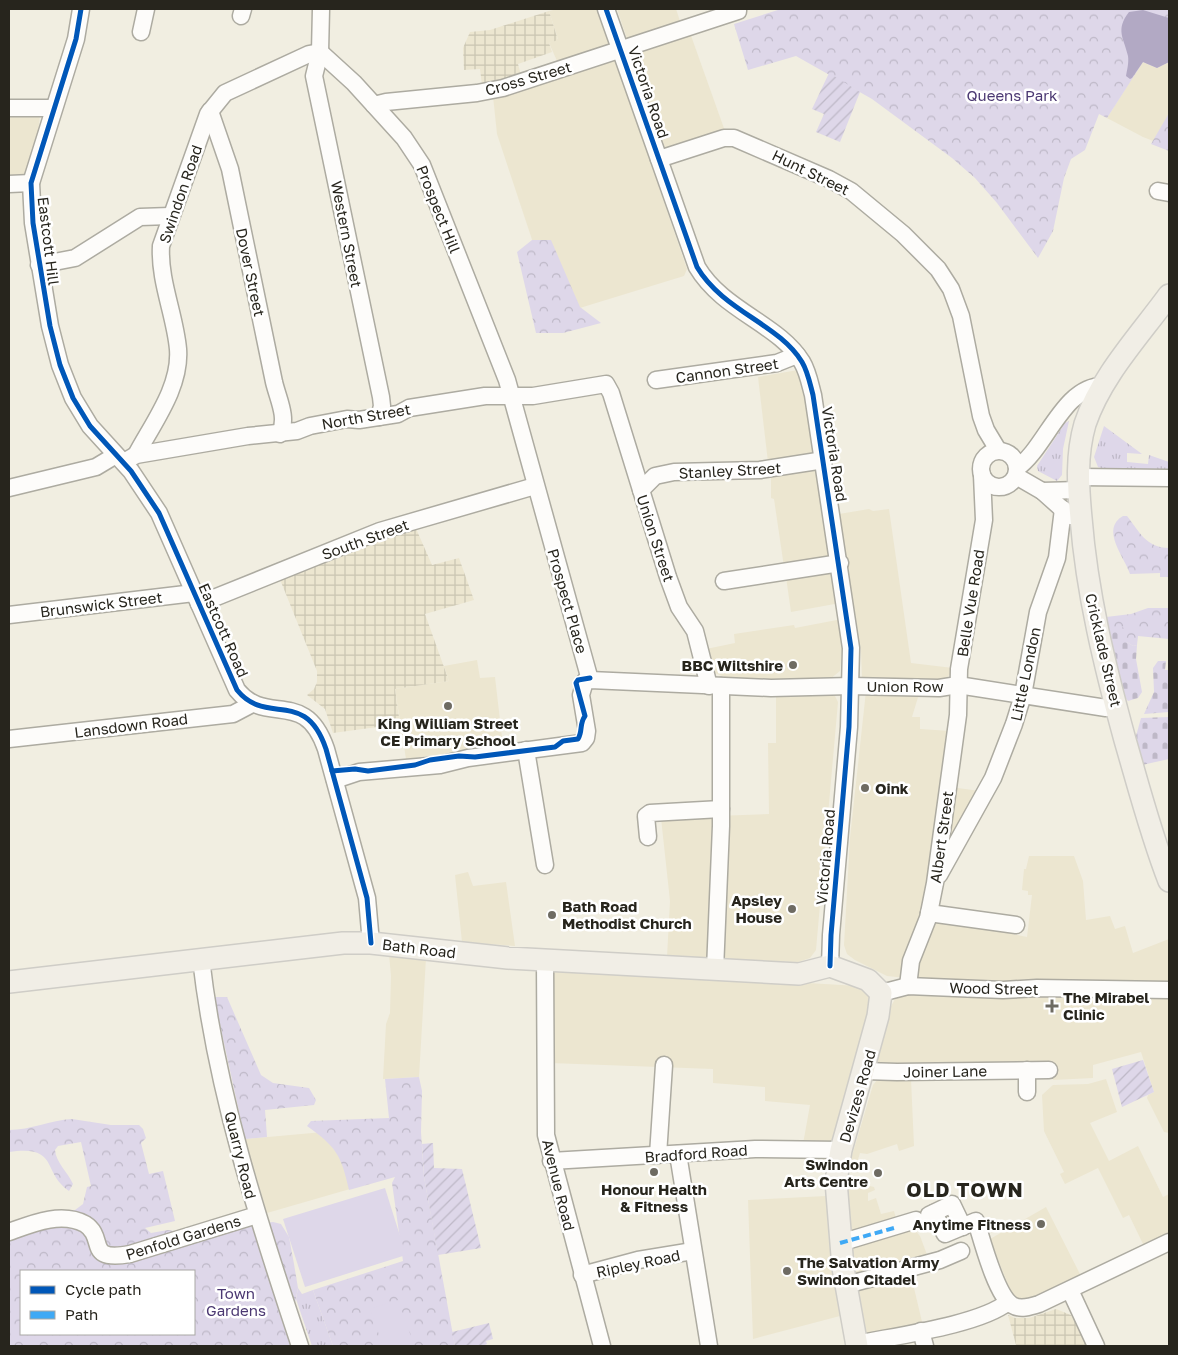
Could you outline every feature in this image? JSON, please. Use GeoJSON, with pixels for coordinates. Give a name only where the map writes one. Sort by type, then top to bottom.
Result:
{"type":"FeatureCollection","features":[{"type":"Feature","properties":{"kind":"main road","name":"Cricklade Street"},"geometry":{"type":"LineString","coordinates":[[1169,295],[1103,386],[1089,414],[1080,447],[1079,484],[1089,588],[1108,676],[1146,816],[1169,881]]}},
{"type":"Feature","properties":{"kind":"main road","name":"Bath Road"},"geometry":{"type":"LineString","coordinates":[[9,982],[304,946],[371,943],[502,958],[715,970],[804,974],[830,966]]}},
{"type":"Feature","properties":{"kind":"main road"},"geometry":{"type":"LineString","coordinates":[[830,966],[868,980],[881,993]]}},
{"type":"Feature","properties":{"kind":"main road","name":"Devizes Road"},"geometry":{"type":"LineString","coordinates":[[856,1345],[840,1243],[836,1189],[841,1150],[864,1071],[880,1007],[881,993]]}},
{"type":"Feature","properties":{"kind":"street","name":"Eastcott Hill"},"geometry":{"type":"LineString","coordinates":[[81,9],[76,39],[31,183],[32,215],[50,326],[66,381],[90,426],[125,458]]}},
{"type":"Feature","properties":{"kind":"street"},"geometry":{"type":"LineString","coordinates":[[141,32],[146,9]]}},
{"type":"Feature","properties":{"kind":"street","name":"Western Street"},"geometry":{"type":"LineString","coordinates":[[321,9],[320,52],[314,69],[314,81],[381,397],[382,406],[379,417]]}},
{"type":"Feature","properties":{"kind":"street","name":"Victoria Road"},"geometry":{"type":"LineString","coordinates":[[606,9],[700,272],[728,302],[782,341],[797,355],[805,368],[811,388],[824,460],[851,644],[851,686],[830,935],[830,966]]}},
{"type":"Feature","properties":{"kind":"street","name":"Cross Street"},"geometry":{"type":"LineString","coordinates":[[374,105],[386,102],[490,91],[738,10]]}},
{"type":"Feature","properties":{"kind":"street","name":"Prospect Hill"},"geometry":{"type":"LineString","coordinates":[[320,52],[374,105],[410,145],[422,165],[505,375],[510,396]]}},
{"type":"Feature","properties":{"kind":"street","name":"Swindon Road"},"geometry":{"type":"LineString","coordinates":[[125,458],[168,394],[176,371],[178,349],[160,253],[170,216],[210,111],[219,99],[231,90],[310,54],[320,52]]}},
{"type":"Feature","properties":{"kind":"street"},"geometry":{"type":"LineString","coordinates":[[9,108],[53,108]]}},
{"type":"Feature","properties":{"kind":"street","name":"Dover Street"},"geometry":{"type":"LineString","coordinates":[[210,111],[230,169],[274,382],[283,413],[284,424],[280,434]]}},
{"type":"Feature","properties":{"kind":"street","name":"Hunt Street"},"geometry":{"type":"LineString","coordinates":[[659,159],[730,137],[748,142],[829,179],[864,200],[903,234],[938,269],[955,297],[963,326],[981,416],[986,430],[998,450]]}},
{"type":"Feature","properties":{"kind":"street"},"geometry":{"type":"LineString","coordinates":[[9,184],[31,183]]}},
{"type":"Feature","properties":{"kind":"street"},"geometry":{"type":"LineString","coordinates":[[39,265],[76,258],[140,217],[170,216]]}},
{"type":"Feature","properties":{"kind":"street","name":"Cannon Street"},"geometry":{"type":"LineString","coordinates":[[656,380],[776,363],[797,355]]}},
{"type":"Feature","properties":{"kind":"street","name":"North Street"},"geometry":{"type":"LineString","coordinates":[[125,458],[248,436],[280,434],[310,426],[398,414],[409,408],[485,396],[558,393],[600,384],[609,387]]}},
{"type":"Feature","properties":{"kind":"street","name":"Belle Vue Road"},"geometry":{"type":"LineString","coordinates":[[984,520],[1012,477],[1029,460],[1053,424],[1077,396],[1093,386],[1103,386]]}},
{"type":"Feature","properties":{"kind":"street","name":"Union Street"},"geometry":{"type":"LineString","coordinates":[[609,387],[679,606],[695,631],[715,686]]}},
{"type":"Feature","properties":{"kind":"street","name":"Prospect Place"},"geometry":{"type":"LineString","coordinates":[[510,396],[590,680]]}},
{"type":"Feature","properties":{"kind":"street"},"geometry":{"type":"LineString","coordinates":[[998,450],[1010,454],[1012,477]]}},
{"type":"Feature","properties":{"kind":"street","name":"Belle Vue Road"},"geometry":{"type":"LineString","coordinates":[[958,685],[974,571],[984,520],[982,475],[984,459],[998,450]]}},
{"type":"Feature","properties":{"kind":"street"},"geometry":{"type":"LineString","coordinates":[[9,488],[125,458]]}},
{"type":"Feature","properties":{"kind":"street","name":"Eastcott Road"},"geometry":{"type":"LineString","coordinates":[[125,458],[159,513],[232,680],[244,698],[252,704]]}},
{"type":"Feature","properties":{"kind":"street","name":"Stanley Street"},"geometry":{"type":"LineString","coordinates":[[642,490],[655,476],[674,472],[760,470],[824,460]]}},
{"type":"Feature","properties":{"kind":"street"},"geometry":{"type":"LineString","coordinates":[[982,475],[988,483],[1012,477],[1042,491],[1064,510],[1082,530]]}},
{"type":"Feature","properties":{"kind":"street"},"geometry":{"type":"LineString","coordinates":[[1042,491],[1079,484],[1169,478]]}},
{"type":"Feature","properties":{"kind":"street","name":"South Street"},"geometry":{"type":"LineString","coordinates":[[197,598],[260,579],[380,531],[535,486]]}},
{"type":"Feature","properties":{"kind":"street","name":"Little London"},"geometry":{"type":"LineString","coordinates":[[935,883],[966,831],[993,778],[1014,724],[1023,695],[1038,612],[1057,558],[1064,510]]}},
{"type":"Feature","properties":{"kind":"street"},"geometry":{"type":"LineString","coordinates":[[724,581],[840,563]]}},
{"type":"Feature","properties":{"kind":"street","name":"Brunswick Street"},"geometry":{"type":"LineString","coordinates":[[9,615],[197,598]]}},
{"type":"Feature","properties":{"kind":"street"},"geometry":{"type":"LineString","coordinates":[[335,780],[359,772],[440,765],[468,758],[580,744],[584,741],[587,731],[581,689],[583,683],[590,680],[778,688],[851,686]]}},
{"type":"Feature","properties":{"kind":"street","name":"Union Row"},"geometry":{"type":"LineString","coordinates":[[851,686],[939,688],[958,685],[1106,708]]}},
{"type":"Feature","properties":{"kind":"street","name":"Albert Street"},"geometry":{"type":"LineString","coordinates":[[908,986],[911,961],[929,913],[935,883],[958,715],[958,685]]}},
{"type":"Feature","properties":{"kind":"street"},"geometry":{"type":"LineString","coordinates":[[715,686],[721,809],[715,970]]}},
{"type":"Feature","properties":{"kind":"street"},"geometry":{"type":"LineString","coordinates":[[252,704],[292,710],[311,720],[322,737],[367,898],[371,943]]}},
{"type":"Feature","properties":{"kind":"street","name":"Lansdown Road"},"geometry":{"type":"LineString","coordinates":[[9,739],[233,714],[252,704]]}},
{"type":"Feature","properties":{"kind":"street"},"geometry":{"type":"LineString","coordinates":[[526,750],[545,865]]}},
{"type":"Feature","properties":{"kind":"street"},"geometry":{"type":"LineString","coordinates":[[648,837],[646,816],[650,812],[721,809]]}},
{"type":"Feature","properties":{"kind":"street"},"geometry":{"type":"LineString","coordinates":[[929,913],[1016,925]]}},
{"type":"Feature","properties":{"kind":"street","name":"Quarry Road"},"geometry":{"type":"LineString","coordinates":[[201,959],[218,1062],[257,1215],[300,1346]]}},
{"type":"Feature","properties":{"kind":"street","name":"Avenue Road"},"geometry":{"type":"LineString","coordinates":[[545,960],[546,1135],[551,1161],[602,1346]]}},
{"type":"Feature","properties":{"kind":"street","name":"Wood Street"},"geometry":{"type":"LineString","coordinates":[[881,993],[908,986],[1003,990],[1045,988],[1169,990]]}},
{"type":"Feature","properties":{"kind":"street"},"geometry":{"type":"LineString","coordinates":[[658,1155],[664,1065]]}},
{"type":"Feature","properties":{"kind":"street"},"geometry":{"type":"LineString","coordinates":[[1026,1070],[1027,1092]]}},
{"type":"Feature","properties":{"kind":"street","name":"Joiner Lane"},"geometry":{"type":"LineString","coordinates":[[864,1071],[1049,1070]]}},
{"type":"Feature","properties":{"kind":"street","name":"Bradford Road"},"geometry":{"type":"LineString","coordinates":[[551,1161],[755,1149],[841,1150]]}},
{"type":"Feature","properties":{"kind":"street","name":"Ripley Road"},"geometry":{"type":"LineString","coordinates":[[678,1154],[708,1342]]}},
{"type":"Feature","properties":{"kind":"street"},"geometry":{"type":"LineString","coordinates":[[840,1243],[894,1228],[952,1204],[963,1227],[976,1221],[1000,1288],[1008,1302],[1013,1306],[1028,1307],[1070,1290],[1169,1242]]}},
{"type":"Feature","properties":{"kind":"street","name":"Penfold Gardens"},"geometry":{"type":"LineString","coordinates":[[9,1232],[51,1219],[85,1224],[101,1252],[111,1257],[130,1254],[257,1215]]}},
{"type":"Feature","properties":{"kind":"street","name":"Ripley Road"},"geometry":{"type":"LineString","coordinates":[[582,1275],[638,1260],[693,1251]]}},
{"type":"Feature","properties":{"kind":"street"},"geometry":{"type":"LineString","coordinates":[[846,1285],[940,1260],[961,1251]]}},
{"type":"Feature","properties":{"kind":"street"},"geometry":{"type":"LineString","coordinates":[[1070,1290],[1096,1346]]}},
{"type":"Feature","properties":{"kind":"street"},"geometry":{"type":"LineString","coordinates":[[856,1345],[926,1335],[985,1314],[1008,1302]]}},
{"type":"Feature","properties":{"kind":"shaded area"},"geometry":{"type":"Polygon","coordinates":[[[557,9],[598,9],[610,45],[558,63],[549,43],[558,39],[549,11],[557,9]]]}},
{"type":"Feature","properties":{"kind":"shaded area"},"geometry":{"type":"Polygon","coordinates":[[[617,9],[676,9],[680,21],[627,39],[617,9]]]}},
{"type":"Feature","properties":{"kind":"shaded area"},"geometry":{"type":"Polygon","coordinates":[[[1143,10],[1169,18],[1169,62],[1157,68],[1143,62],[1130,79],[1126,76],[1128,56],[1121,29],[1129,12],[1143,10]]]}},
{"type":"Feature","properties":{"kind":"shaded area"},"geometry":{"type":"Polygon","coordinates":[[[549,11],[558,40],[549,43],[552,52],[518,64],[521,75],[482,85],[480,69],[464,70],[463,48],[470,32],[490,30],[549,11]]]}},
{"type":"Feature","properties":{"kind":"shaded area"},"geometry":{"type":"Polygon","coordinates":[[[689,30],[726,134],[667,153],[631,50],[689,30]]]}},
{"type":"Feature","properties":{"kind":"shaded area"},"geometry":{"type":"Polygon","coordinates":[[[614,56],[687,269],[684,276],[557,315],[497,134],[493,96],[614,56]]]}},
{"type":"Feature","properties":{"kind":"shaded area"},"geometry":{"type":"Polygon","coordinates":[[[1143,61],[1157,68],[1169,62],[1169,147],[1143,137],[1107,118],[1143,61]]]}},
{"type":"Feature","properties":{"kind":"shaded area"},"geometry":{"type":"Polygon","coordinates":[[[40,115],[38,134],[24,179],[9,180],[9,116],[40,115]]]}},
{"type":"Feature","properties":{"kind":"shaded area"},"geometry":{"type":"Polygon","coordinates":[[[798,370],[803,385],[816,455],[768,462],[758,377],[798,370]]]}},
{"type":"Feature","properties":{"kind":"shaded area"},"geometry":{"type":"Polygon","coordinates":[[[816,468],[833,559],[784,567],[774,499],[771,498],[771,476],[816,468]]]}},
{"type":"Feature","properties":{"kind":"shaded area"},"geometry":{"type":"Polygon","coordinates":[[[869,509],[873,511],[889,509],[911,663],[953,668],[944,681],[862,681],[861,649],[839,514],[869,509]]]}},
{"type":"Feature","properties":{"kind":"shaded area"},"geometry":{"type":"Polygon","coordinates":[[[414,524],[432,565],[459,558],[474,600],[425,614],[449,681],[395,689],[400,724],[333,733],[325,709],[307,695],[314,689],[317,682],[317,671],[279,577],[414,524]]]}},
{"type":"Feature","properties":{"kind":"shaded area"},"geometry":{"type":"Polygon","coordinates":[[[835,569],[840,603],[791,612],[786,577],[835,569]]]}},
{"type":"Feature","properties":{"kind":"shaded area"},"geometry":{"type":"Polygon","coordinates":[[[842,619],[840,671],[830,679],[765,681],[727,678],[715,673],[706,649],[735,643],[734,634],[794,625],[795,628],[842,619]]]}},
{"type":"Feature","properties":{"kind":"shaded area","name":"King William Street CE Primary School"},"geometry":{"type":"Polygon","coordinates":[[[477,660],[480,678],[495,677],[503,746],[406,759],[395,689],[449,681],[444,666],[477,660]]]}},
{"type":"Feature","properties":{"kind":"shaded area"},"geometry":{"type":"Polygon","coordinates":[[[866,691],[919,694],[912,717],[920,717],[920,729],[950,731],[933,871],[906,978],[887,976],[855,960],[847,954],[844,945],[850,838],[866,691]]]}},
{"type":"Feature","properties":{"kind":"shaded area"},"geometry":{"type":"Polygon","coordinates":[[[776,696],[835,696],[838,702],[816,950],[810,958],[798,962],[667,957],[670,901],[661,818],[769,814],[768,743],[776,743],[776,696]]]}},
{"type":"Feature","properties":{"kind":"shaded area"},"geometry":{"type":"Polygon","coordinates":[[[950,787],[980,791],[948,856],[950,787]]]}},
{"type":"Feature","properties":{"kind":"shaded area"},"geometry":{"type":"Polygon","coordinates":[[[1029,856],[1074,856],[1083,881],[1086,920],[1110,916],[1115,929],[1125,926],[1133,953],[1169,939],[1169,986],[914,982],[915,965],[931,917],[1027,937],[1032,895],[1028,895],[1028,891],[1022,890],[1024,869],[1026,869],[1029,856]]]}},
{"type":"Feature","properties":{"kind":"shaded area"},"geometry":{"type":"Polygon","coordinates":[[[468,872],[473,886],[506,882],[515,946],[462,942],[455,875],[468,872]]]}},
{"type":"Feature","properties":{"kind":"shaded area"},"geometry":{"type":"Polygon","coordinates":[[[389,954],[426,958],[419,1077],[383,1079],[386,1024],[390,1013],[391,976],[389,954]]]}},
{"type":"Feature","properties":{"kind":"shaded area"},"geometry":{"type":"Polygon","coordinates":[[[552,968],[858,986],[872,996],[836,1143],[803,1144],[810,1105],[765,1101],[765,1087],[713,1083],[713,1069],[550,1063],[552,968]]]}},
{"type":"Feature","properties":{"kind":"shaded area"},"geometry":{"type":"Polygon","coordinates":[[[903,995],[1169,998],[1169,1133],[1164,1132],[1147,1098],[1148,1095],[1154,1092],[1141,1052],[1093,1065],[1093,1078],[1053,1080],[1049,1070],[875,1065],[888,1012],[895,999],[903,995]]]}},
{"type":"Feature","properties":{"kind":"shaded area"},"geometry":{"type":"Polygon","coordinates":[[[878,1079],[911,1079],[914,1146],[899,1151],[897,1144],[867,1154],[860,1153],[856,1166],[849,1166],[873,1085],[878,1079]]]}},
{"type":"Feature","properties":{"kind":"shaded area"},"geometry":{"type":"Polygon","coordinates":[[[1106,1079],[1117,1112],[1090,1123],[1109,1161],[1138,1146],[1163,1197],[1169,1194],[1169,1233],[1144,1246],[1129,1215],[1123,1218],[1098,1168],[1065,1184],[1060,1174],[1064,1172],[1044,1131],[1042,1095],[1053,1085],[1088,1084],[1106,1079]]]}},
{"type":"Feature","properties":{"kind":"shaded area"},"geometry":{"type":"Polygon","coordinates":[[[390,1126],[395,1176],[267,1213],[245,1139],[390,1126]]]}},
{"type":"Feature","properties":{"kind":"shaded area"},"geometry":{"type":"Polygon","coordinates":[[[857,1183],[874,1187],[875,1190],[868,1193],[868,1201],[876,1198],[881,1214],[894,1211],[897,1222],[851,1235],[846,1206],[846,1185],[857,1183]]]}},
{"type":"Feature","properties":{"kind":"shaded area"},"geometry":{"type":"Polygon","coordinates":[[[826,1196],[829,1243],[840,1316],[753,1339],[748,1200],[826,1196]]]}},
{"type":"Feature","properties":{"kind":"shaded area"},"geometry":{"type":"Polygon","coordinates":[[[1046,1207],[1081,1276],[1037,1298],[1025,1301],[1017,1299],[1010,1290],[990,1239],[1046,1207]]]}},
{"type":"Feature","properties":{"kind":"shaded area"},"geometry":{"type":"Polygon","coordinates":[[[913,1228],[920,1236],[929,1260],[855,1278],[852,1247],[913,1228]]]}},
{"type":"Feature","properties":{"kind":"shaded area"},"geometry":{"type":"Polygon","coordinates":[[[908,1274],[911,1288],[914,1288],[923,1326],[867,1338],[857,1286],[908,1274]]]}},
{"type":"Feature","properties":{"kind":"shaded area"},"geometry":{"type":"Polygon","coordinates":[[[1056,1309],[1071,1315],[1087,1346],[1012,1346],[1016,1345],[1008,1315],[1015,1318],[1029,1318],[1056,1309]]]}},
{"type":"Feature","properties":{"kind":"green space","name":"Queens Park"},"geometry":{"type":"Polygon","coordinates":[[[781,9],[1169,9],[1169,62],[1157,68],[1143,62],[1107,118],[1099,114],[1085,150],[1071,159],[1064,178],[1053,231],[1038,258],[997,203],[975,178],[952,158],[872,99],[796,56],[748,70],[734,24],[781,9]]]}},
{"type":"Feature","properties":{"kind":"green space"},"geometry":{"type":"Polygon","coordinates":[[[829,73],[860,92],[840,142],[816,132],[824,114],[812,109],[829,73]]]}},
{"type":"Feature","properties":{"kind":"green space"},"geometry":{"type":"Polygon","coordinates":[[[1169,113],[1169,151],[1151,144],[1169,113]]]}},
{"type":"Feature","properties":{"kind":"green space"},"geometry":{"type":"Polygon","coordinates":[[[532,240],[551,240],[580,307],[601,323],[563,333],[536,333],[517,252],[532,240]]]}},
{"type":"Feature","properties":{"kind":"green space"},"geometry":{"type":"Polygon","coordinates":[[[1069,421],[1063,449],[1062,475],[1057,481],[1038,471],[1037,466],[1065,423],[1069,421]]]}},
{"type":"Feature","properties":{"kind":"green space"},"geometry":{"type":"Polygon","coordinates":[[[1104,426],[1142,454],[1127,453],[1127,462],[1148,464],[1149,455],[1169,462],[1169,472],[1105,469],[1098,467],[1094,457],[1104,426]]]}},
{"type":"Feature","properties":{"kind":"green space"},"geometry":{"type":"Polygon","coordinates":[[[1123,516],[1127,516],[1139,533],[1149,542],[1169,548],[1169,577],[1160,577],[1160,573],[1130,574],[1114,535],[1116,521],[1123,516]]]}},
{"type":"Feature","properties":{"kind":"green space"},"geometry":{"type":"Polygon","coordinates":[[[1148,608],[1169,608],[1169,639],[1138,636],[1137,645],[1133,646],[1107,629],[1106,617],[1131,614],[1148,608]]]}},
{"type":"Feature","properties":{"kind":"green space"},"geometry":{"type":"Polygon","coordinates":[[[1123,627],[1127,642],[1133,646],[1137,645],[1136,659],[1142,692],[1138,698],[1128,701],[1124,696],[1107,629],[1123,627]]]}},
{"type":"Feature","properties":{"kind":"green space"},"geometry":{"type":"Polygon","coordinates":[[[1158,661],[1166,661],[1165,670],[1169,670],[1169,712],[1144,714],[1154,692],[1153,668],[1158,661]]]}},
{"type":"Feature","properties":{"kind":"green space"},"geometry":{"type":"Polygon","coordinates":[[[1169,717],[1169,759],[1142,765],[1136,736],[1141,718],[1169,717]]]}},
{"type":"Feature","properties":{"kind":"green space"},"geometry":{"type":"Polygon","coordinates":[[[214,997],[227,997],[261,1075],[273,1083],[309,1088],[316,1100],[314,1105],[265,1110],[267,1137],[245,1139],[214,997]]]}},
{"type":"Feature","properties":{"kind":"green space"},"geometry":{"type":"Polygon","coordinates":[[[1143,1060],[1154,1092],[1122,1107],[1112,1069],[1143,1060]]]}},
{"type":"Feature","properties":{"kind":"green space"},"geometry":{"type":"Polygon","coordinates":[[[419,1077],[422,1091],[421,1132],[424,1177],[455,1346],[333,1346],[313,1290],[403,1261],[392,1183],[395,1177],[349,1190],[340,1159],[336,1152],[325,1140],[307,1126],[311,1121],[389,1118],[385,1079],[419,1077]]]}},
{"type":"Feature","properties":{"kind":"green space","name":"Town Gardens"},"geometry":{"type":"Polygon","coordinates":[[[72,1119],[111,1125],[139,1125],[143,1129],[146,1138],[141,1143],[149,1174],[163,1171],[175,1221],[145,1228],[151,1233],[168,1230],[180,1232],[273,1222],[281,1224],[289,1237],[298,1288],[294,1308],[294,1346],[9,1346],[9,1239],[63,1211],[75,1210],[83,1204],[87,1187],[91,1186],[81,1142],[58,1146],[55,1150],[58,1159],[73,1184],[69,1191],[60,1184],[43,1156],[36,1152],[9,1152],[9,1130],[72,1119]]]}},
{"type":"Feature","properties":{"kind":"green space"},"geometry":{"type":"Polygon","coordinates":[[[433,1143],[434,1168],[462,1169],[481,1248],[438,1255],[424,1177],[422,1144],[433,1143]]]}},
{"type":"Feature","properties":{"kind":"green space"},"geometry":{"type":"Polygon","coordinates":[[[385,1188],[406,1255],[305,1287],[283,1219],[385,1188]]]}},
{"type":"Feature","properties":{"kind":"green space"},"geometry":{"type":"Polygon","coordinates":[[[298,1288],[302,1294],[313,1290],[333,1346],[312,1346],[296,1299],[298,1288]]]}},
{"type":"Feature","properties":{"kind":"green space"},"geometry":{"type":"Polygon","coordinates":[[[398,1300],[413,1342],[399,1346],[383,1346],[370,1309],[398,1300]]]}},
{"type":"Feature","properties":{"kind":"green space"},"geometry":{"type":"Polygon","coordinates":[[[489,1323],[493,1339],[486,1341],[487,1344],[482,1346],[455,1346],[452,1332],[489,1323]]]}},
{"type":"Feature","properties":{"kind":"marked path"},"geometry":{"type":"LineString","coordinates":[[840,1243],[894,1228]]}},
{"type":"Feature","properties":{"kind":"cycle path"},"geometry":{"type":"LineString","coordinates":[[81,9],[76,39],[31,183],[33,223],[50,326],[60,365],[73,398],[90,426],[131,471],[159,513],[237,690],[249,701],[261,706],[297,713],[307,719],[317,730],[326,749],[367,898],[371,943]]}},
{"type":"Feature","properties":{"kind":"cycle path"},"geometry":{"type":"LineString","coordinates":[[606,9],[697,267],[721,295],[780,337],[792,349],[804,366],[813,395],[851,648],[849,727],[830,966]]}},
{"type":"Feature","properties":{"kind":"cycle path"},"geometry":{"type":"LineString","coordinates":[[332,771],[355,769],[368,771],[415,765],[430,760],[459,756],[475,757],[555,747],[563,741],[578,739],[585,716],[576,683],[578,680],[590,678]]}},
{"type":"Feature","properties":{"kind":"place","name":"BBC Wiltshire"},"geometry":{"type":"Point","coordinates":[793,665]}},
{"type":"Feature","properties":{"kind":"place","name":"King William Street CE Primary School"},"geometry":{"type":"Point","coordinates":[448,706]}},
{"type":"Feature","properties":{"kind":"place","name":"Oink"},"geometry":{"type":"Point","coordinates":[865,788]}},
{"type":"Feature","properties":{"kind":"place","name":"Apsley House"},"geometry":{"type":"Point","coordinates":[792,909]}},
{"type":"Feature","properties":{"kind":"place","name":"Bath Road Methodist Church"},"geometry":{"type":"Point","coordinates":[552,915]}},
{"type":"Feature","properties":{"kind":"place","name":"The Mirabel Clinic"},"geometry":{"type":"Point","coordinates":[1052,1006]}},
{"type":"Feature","properties":{"kind":"place","name":"Honour Health & Fitness"},"geometry":{"type":"Point","coordinates":[654,1172]}},
{"type":"Feature","properties":{"kind":"place","name":"Swindon Arts Centre"},"geometry":{"type":"Point","coordinates":[878,1173]}},
{"type":"Feature","properties":{"kind":"place","name":"Anytime Fitness"},"geometry":{"type":"Point","coordinates":[1041,1224]}},
{"type":"Feature","properties":{"kind":"place","name":"The Salvation Army Swindon Citadel"},"geometry":{"type":"Point","coordinates":[787,1271]}},
{"type":"Feature","properties":{"kind":"district","name":"OLD TOWN"},"geometry":{"type":"Point","coordinates":[965,1189]}}]}
